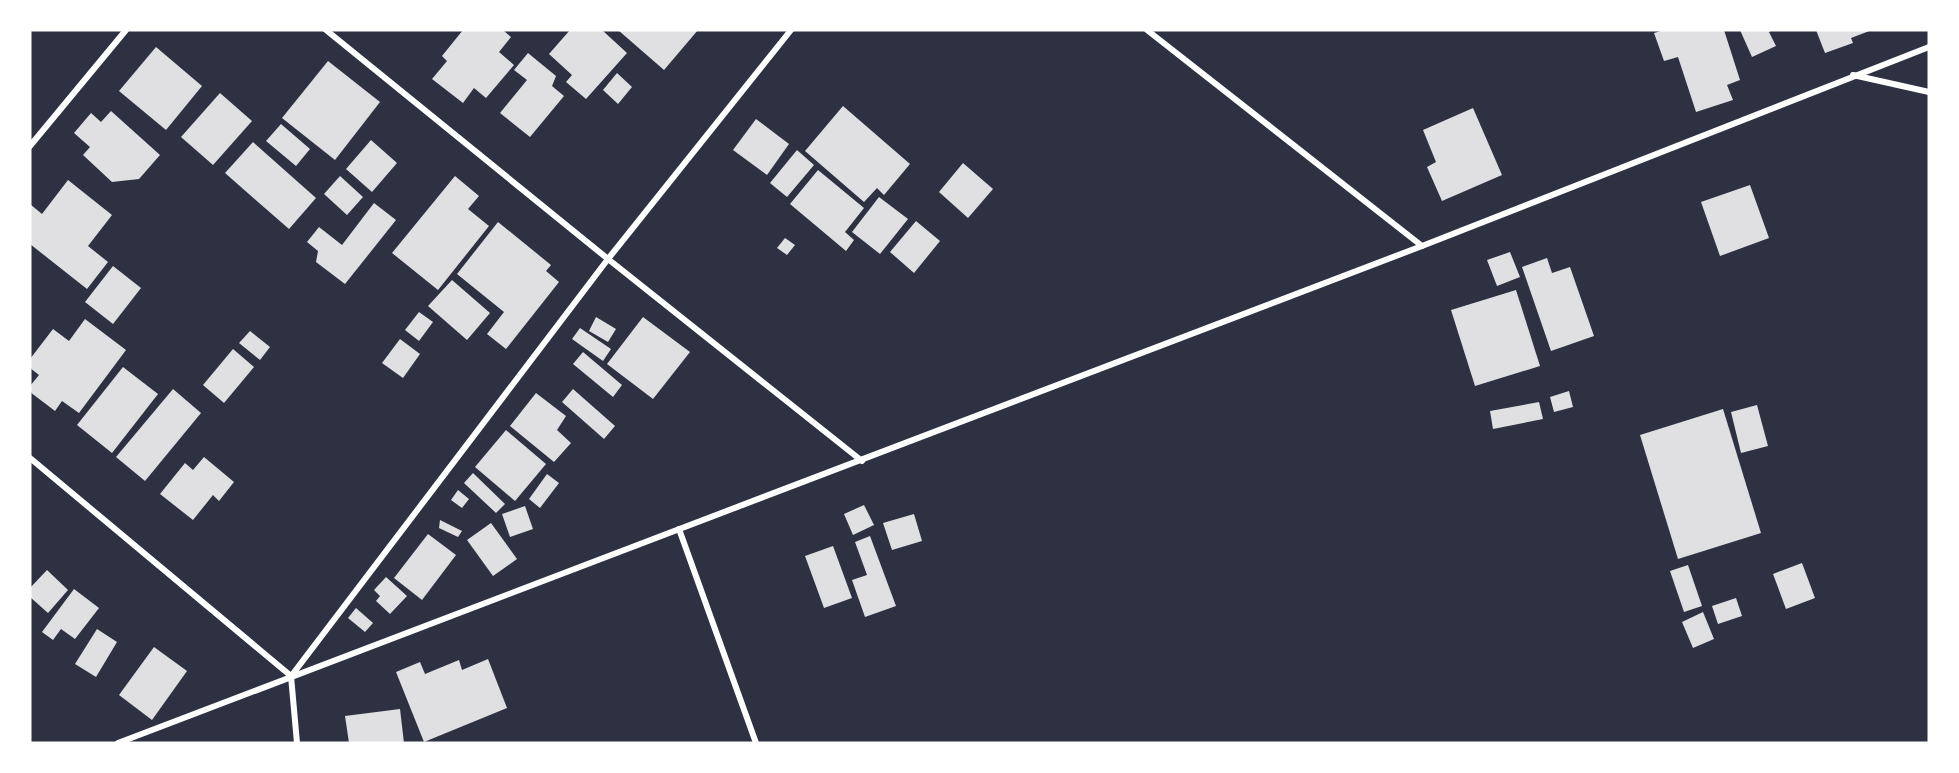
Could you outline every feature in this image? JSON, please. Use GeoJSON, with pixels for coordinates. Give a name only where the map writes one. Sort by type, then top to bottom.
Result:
{"type":"FeatureCollection","features":[{"type":"Feature","properties":{"kind":"street"},"geometry":{"type":"LineString","coordinates":[[30,146],[126,30]]}},
{"type":"Feature","properties":{"kind":"street"},"geometry":{"type":"LineString","coordinates":[[326,30],[608,260],[862,461]]}},
{"type":"Feature","properties":{"kind":"street"},"geometry":{"type":"LineString","coordinates":[[297,743],[291,676],[608,260],[791,30]]}},
{"type":"Feature","properties":{"kind":"street"},"geometry":{"type":"LineString","coordinates":[[1147,30],[1422,246]]}},
{"type":"Feature","properties":{"kind":"street"},"geometry":{"type":"LineString","coordinates":[[118,743],[1422,246],[1929,46]]}},
{"type":"Feature","properties":{"kind":"street"},"geometry":{"type":"LineString","coordinates":[[1852,75],[1929,92]]}},
{"type":"Feature","properties":{"kind":"street"},"geometry":{"type":"LineString","coordinates":[[30,458],[291,676]]}},
{"type":"Feature","properties":{"kind":"street"},"geometry":{"type":"LineString","coordinates":[[679,529],[756,743]]}},
{"type":"Feature","properties":{"kind":"building"},"geometry":{"type":"Polygon","coordinates":[[[463,30],[503,30],[511,37],[499,52],[514,65],[486,98],[474,88],[463,103],[432,79],[447,61],[442,56],[463,30]]]}},
{"type":"Feature","properties":{"kind":"building"},"geometry":{"type":"Polygon","coordinates":[[[570,30],[602,30],[627,53],[586,99],[566,82],[572,75],[549,54],[570,30]]]}},
{"type":"Feature","properties":{"kind":"building"},"geometry":{"type":"Polygon","coordinates":[[[618,30],[698,30],[664,70],[618,30]]]}},
{"type":"Feature","properties":{"kind":"building"},"geometry":{"type":"Polygon","coordinates":[[[1664,30],[1724,30],[1740,80],[1727,85],[1733,100],[1696,112],[1678,57],[1664,61],[1654,33],[1664,30]]]}},
{"type":"Feature","properties":{"kind":"building"},"geometry":{"type":"Polygon","coordinates":[[[1740,30],[1773,30],[1769,32],[1776,46],[1752,57],[1740,30]]]}},
{"type":"Feature","properties":{"kind":"building"},"geometry":{"type":"Polygon","coordinates":[[[1816,30],[1872,30],[1851,38],[1853,43],[1825,53],[1816,30]]]}},
{"type":"Feature","properties":{"kind":"building"},"geometry":{"type":"Polygon","coordinates":[[[156,47],[202,86],[166,130],[119,91],[156,47]]]}},
{"type":"Feature","properties":{"kind":"building"},"geometry":{"type":"Polygon","coordinates":[[[528,53],[556,76],[552,86],[564,96],[530,137],[500,113],[527,80],[514,70],[528,53]]]}},
{"type":"Feature","properties":{"kind":"building"},"geometry":{"type":"Polygon","coordinates":[[[328,61],[380,102],[335,160],[282,118],[328,61]]]}},
{"type":"Feature","properties":{"kind":"building"},"geometry":{"type":"Polygon","coordinates":[[[617,73],[632,87],[618,104],[603,90],[617,73]]]}},
{"type":"Feature","properties":{"kind":"building"},"geometry":{"type":"Polygon","coordinates":[[[220,93],[252,121],[213,165],[181,137],[220,93]]]}},
{"type":"Feature","properties":{"kind":"building"},"geometry":{"type":"Polygon","coordinates":[[[843,106],[910,164],[884,195],[877,188],[864,202],[805,151],[843,106]]]}},
{"type":"Feature","properties":{"kind":"building"},"geometry":{"type":"Polygon","coordinates":[[[1473,108],[1502,175],[1442,201],[1427,167],[1436,162],[1423,130],[1473,108]]]}},
{"type":"Feature","properties":{"kind":"building"},"geometry":{"type":"Polygon","coordinates":[[[111,111],[160,155],[139,179],[112,182],[83,155],[90,147],[74,133],[91,113],[101,122],[111,111]]]}},
{"type":"Feature","properties":{"kind":"building"},"geometry":{"type":"Polygon","coordinates":[[[756,119],[789,144],[767,175],[733,150],[756,119]]]}},
{"type":"Feature","properties":{"kind":"building"},"geometry":{"type":"Polygon","coordinates":[[[281,124],[310,149],[296,166],[266,141],[281,124]]]}},
{"type":"Feature","properties":{"kind":"building"},"geometry":{"type":"Polygon","coordinates":[[[371,140],[397,163],[372,192],[346,169],[371,140]]]}},
{"type":"Feature","properties":{"kind":"building"},"geometry":{"type":"Polygon","coordinates":[[[253,142],[316,198],[289,229],[225,173],[253,142]]]}},
{"type":"Feature","properties":{"kind":"building"},"geometry":{"type":"Polygon","coordinates":[[[797,150],[814,165],[787,197],[770,183],[797,150]]]}},
{"type":"Feature","properties":{"kind":"building"},"geometry":{"type":"Polygon","coordinates":[[[963,163],[993,189],[968,218],[939,192],[963,163]]]}},
{"type":"Feature","properties":{"kind":"building"},"geometry":{"type":"Polygon","coordinates":[[[818,170],[864,208],[845,232],[854,240],[846,251],[790,204],[818,170]]]}},
{"type":"Feature","properties":{"kind":"building"},"geometry":{"type":"Polygon","coordinates":[[[340,176],[363,197],[347,215],[324,194],[340,176]]]}},
{"type":"Feature","properties":{"kind":"building"},"geometry":{"type":"Polygon","coordinates":[[[455,176],[479,196],[468,209],[489,226],[438,290],[392,253],[455,176]]]}},
{"type":"Feature","properties":{"kind":"building"},"geometry":{"type":"Polygon","coordinates":[[[68,180],[112,215],[88,246],[108,262],[87,289],[30,244],[30,204],[42,214],[68,180]]]}},
{"type":"Feature","properties":{"kind":"building"},"geometry":{"type":"Polygon","coordinates":[[[1750,185],[1769,238],[1720,256],[1701,202],[1750,185]]]}},
{"type":"Feature","properties":{"kind":"building"},"geometry":{"type":"Polygon","coordinates":[[[879,197],[908,219],[880,254],[852,232],[879,197]]]}},
{"type":"Feature","properties":{"kind":"building"},"geometry":{"type":"Polygon","coordinates":[[[374,203],[396,220],[345,284],[316,262],[318,251],[307,242],[319,227],[342,245],[374,203]]]}},
{"type":"Feature","properties":{"kind":"building"},"geometry":{"type":"Polygon","coordinates":[[[916,221],[940,241],[914,273],[890,252],[916,221]]]}},
{"type":"Feature","properties":{"kind":"building"},"geometry":{"type":"Polygon","coordinates":[[[498,222],[551,265],[546,271],[559,282],[506,349],[487,334],[504,312],[457,274],[498,222]]]}},
{"type":"Feature","properties":{"kind":"building"},"geometry":{"type":"Polygon","coordinates":[[[785,238],[795,245],[787,255],[777,248],[785,238]]]}},
{"type":"Feature","properties":{"kind":"building"},"geometry":{"type":"Polygon","coordinates":[[[1510,252],[1520,277],[1497,286],[1487,260],[1510,252]]]}},
{"type":"Feature","properties":{"kind":"building"},"geometry":{"type":"Polygon","coordinates":[[[1547,258],[1552,273],[1570,267],[1594,336],[1551,351],[1522,267],[1547,258]]]}},
{"type":"Feature","properties":{"kind":"building"},"geometry":{"type":"Polygon","coordinates":[[[113,266],[141,288],[113,324],[85,302],[113,266]]]}},
{"type":"Feature","properties":{"kind":"building"},"geometry":{"type":"Polygon","coordinates":[[[452,280],[490,313],[467,340],[428,306],[452,280]]]}},
{"type":"Feature","properties":{"kind":"building"},"geometry":{"type":"Polygon","coordinates":[[[1516,290],[1540,366],[1475,386],[1451,310],[1516,290]]]}},
{"type":"Feature","properties":{"kind":"building"},"geometry":{"type":"Polygon","coordinates":[[[419,312],[433,322],[419,341],[405,330],[419,312]]]}},
{"type":"Feature","properties":{"kind":"building"},"geometry":{"type":"Polygon","coordinates":[[[596,317],[616,329],[608,342],[589,331],[596,317]]]}},
{"type":"Feature","properties":{"kind":"building"},"geometry":{"type":"Polygon","coordinates":[[[643,317],[690,352],[653,399],[607,364],[643,317]]]}},
{"type":"Feature","properties":{"kind":"building"},"geometry":{"type":"Polygon","coordinates":[[[85,319],[126,350],[79,413],[62,401],[55,411],[30,392],[30,386],[39,375],[30,368],[30,359],[53,329],[69,341],[85,319]]]}},
{"type":"Feature","properties":{"kind":"building"},"geometry":{"type":"Polygon","coordinates":[[[580,328],[611,349],[603,361],[572,339],[580,328]]]}},
{"type":"Feature","properties":{"kind":"building"},"geometry":{"type":"Polygon","coordinates":[[[250,331],[270,347],[260,360],[239,343],[250,331]]]}},
{"type":"Feature","properties":{"kind":"building"},"geometry":{"type":"Polygon","coordinates":[[[400,339],[420,354],[403,378],[382,363],[400,339]]]}},
{"type":"Feature","properties":{"kind":"building"},"geometry":{"type":"Polygon","coordinates":[[[233,349],[254,367],[224,403],[203,385],[233,349]]]}},
{"type":"Feature","properties":{"kind":"building"},"geometry":{"type":"Polygon","coordinates":[[[583,352],[622,385],[613,397],[573,364],[583,352]]]}},
{"type":"Feature","properties":{"kind":"building"},"geometry":{"type":"Polygon","coordinates":[[[123,367],[158,394],[112,453],[77,425],[123,367]]]}},
{"type":"Feature","properties":{"kind":"building"},"geometry":{"type":"Polygon","coordinates":[[[173,389],[201,413],[145,481],[116,457],[173,389]]]}},
{"type":"Feature","properties":{"kind":"building"},"geometry":{"type":"Polygon","coordinates":[[[573,389],[615,426],[604,439],[562,402],[573,389]]]}},
{"type":"Feature","properties":{"kind":"building"},"geometry":{"type":"Polygon","coordinates":[[[1569,391],[1573,407],[1554,412],[1550,397],[1569,391]]]}},
{"type":"Feature","properties":{"kind":"building"},"geometry":{"type":"Polygon","coordinates":[[[536,393],[566,416],[557,430],[571,443],[554,462],[510,426],[536,393]]]}},
{"type":"Feature","properties":{"kind":"building"},"geometry":{"type":"Polygon","coordinates":[[[1539,402],[1543,419],[1493,429],[1490,411],[1539,402]]]}},
{"type":"Feature","properties":{"kind":"building"},"geometry":{"type":"Polygon","coordinates":[[[1757,405],[1768,446],[1741,453],[1731,412],[1757,405]]]}},
{"type":"Feature","properties":{"kind":"building"},"geometry":{"type":"Polygon","coordinates":[[[1723,409],[1761,533],[1678,559],[1640,435],[1723,409]]]}},
{"type":"Feature","properties":{"kind":"building"},"geometry":{"type":"Polygon","coordinates":[[[506,430],[546,464],[515,501],[475,467],[506,430]]]}},
{"type":"Feature","properties":{"kind":"building"},"geometry":{"type":"Polygon","coordinates":[[[204,457],[234,482],[219,501],[213,495],[193,520],[160,494],[185,463],[193,470],[204,457]]]}},
{"type":"Feature","properties":{"kind":"building"},"geometry":{"type":"Polygon","coordinates":[[[473,473],[505,504],[496,513],[464,483],[473,473]]]}},
{"type":"Feature","properties":{"kind":"building"},"geometry":{"type":"Polygon","coordinates":[[[547,474],[559,483],[540,508],[529,499],[547,474]]]}},
{"type":"Feature","properties":{"kind":"building"},"geometry":{"type":"Polygon","coordinates":[[[458,490],[469,499],[462,508],[451,500],[458,490]]]}},
{"type":"Feature","properties":{"kind":"building"},"geometry":{"type":"Polygon","coordinates":[[[864,505],[874,525],[853,535],[844,514],[864,505]]]}},
{"type":"Feature","properties":{"kind":"building"},"geometry":{"type":"Polygon","coordinates":[[[525,506],[533,529],[510,537],[502,514],[525,506]]]}},
{"type":"Feature","properties":{"kind":"building"},"geometry":{"type":"Polygon","coordinates":[[[914,514],[922,541],[892,550],[883,523],[914,514]]]}},
{"type":"Feature","properties":{"kind":"building"},"geometry":{"type":"Polygon","coordinates":[[[440,520],[462,531],[458,537],[439,528],[440,520]]]}},
{"type":"Feature","properties":{"kind":"building"},"geometry":{"type":"Polygon","coordinates":[[[491,523],[517,559],[493,576],[467,540],[491,523]]]}},
{"type":"Feature","properties":{"kind":"building"},"geometry":{"type":"Polygon","coordinates":[[[428,534],[456,555],[422,600],[394,578],[428,534]]]}},
{"type":"Feature","properties":{"kind":"building"},"geometry":{"type":"Polygon","coordinates":[[[870,536],[896,606],[865,617],[852,580],[867,575],[855,542],[870,536]]]}},
{"type":"Feature","properties":{"kind":"building"},"geometry":{"type":"Polygon","coordinates":[[[833,546],[852,598],[824,608],[805,556],[833,546]]]}},
{"type":"Feature","properties":{"kind":"building"},"geometry":{"type":"Polygon","coordinates":[[[1802,563],[1815,598],[1786,609],[1773,574],[1802,563]]]}},
{"type":"Feature","properties":{"kind":"building"},"geometry":{"type":"Polygon","coordinates":[[[1688,565],[1702,606],[1684,612],[1670,571],[1688,565]]]}},
{"type":"Feature","properties":{"kind":"building"},"geometry":{"type":"Polygon","coordinates":[[[47,570],[68,590],[48,613],[30,597],[30,588],[47,570]]]}},
{"type":"Feature","properties":{"kind":"building"},"geometry":{"type":"Polygon","coordinates":[[[386,577],[407,596],[390,614],[376,601],[380,596],[374,590],[386,577]]]}},
{"type":"Feature","properties":{"kind":"building"},"geometry":{"type":"Polygon","coordinates":[[[74,589],[99,608],[75,639],[61,629],[53,640],[42,632],[74,589]]]}},
{"type":"Feature","properties":{"kind":"building"},"geometry":{"type":"Polygon","coordinates":[[[1736,598],[1742,616],[1718,624],[1712,606],[1736,598]]]}},
{"type":"Feature","properties":{"kind":"building"},"geometry":{"type":"Polygon","coordinates":[[[356,608],[373,623],[365,632],[348,618],[356,608]]]}},
{"type":"Feature","properties":{"kind":"building"},"geometry":{"type":"Polygon","coordinates":[[[1703,612],[1714,639],[1693,648],[1682,622],[1703,612]]]}},
{"type":"Feature","properties":{"kind":"building"},"geometry":{"type":"Polygon","coordinates":[[[97,629],[117,642],[96,677],[75,664],[97,629]]]}},
{"type":"Feature","properties":{"kind":"building"},"geometry":{"type":"Polygon","coordinates":[[[154,647],[187,671],[152,720],[119,695],[154,647]]]}},
{"type":"Feature","properties":{"kind":"building"},"geometry":{"type":"Polygon","coordinates":[[[488,659],[507,708],[424,742],[396,672],[420,662],[425,674],[459,660],[462,670],[488,659]]]}},
{"type":"Feature","properties":{"kind":"building"},"geometry":{"type":"Polygon","coordinates":[[[400,709],[404,743],[349,743],[345,716],[400,709]]]}}]}
